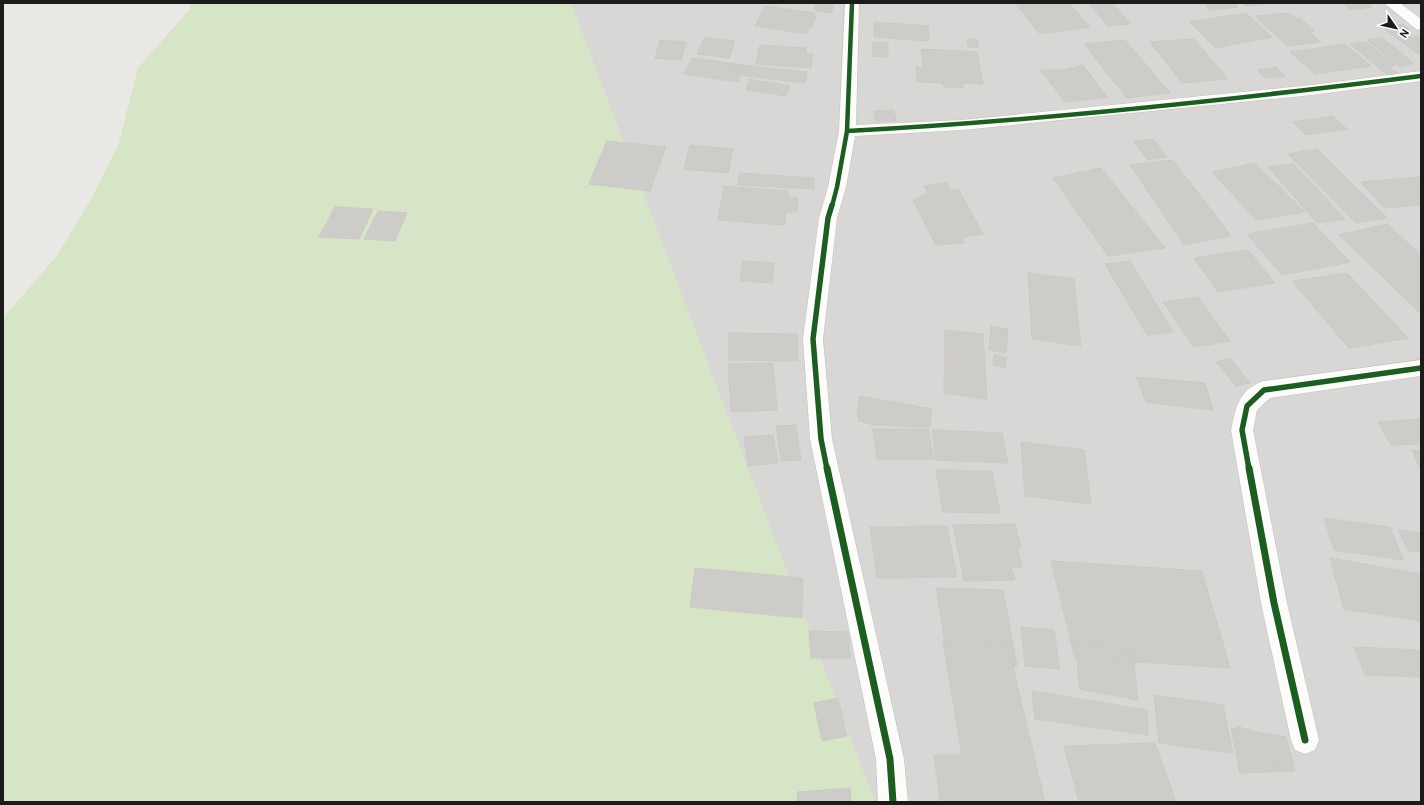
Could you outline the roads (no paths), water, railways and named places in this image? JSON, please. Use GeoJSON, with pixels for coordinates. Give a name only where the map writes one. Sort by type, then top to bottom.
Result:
{"type":"FeatureCollection","features":[{"type":"Feature","properties":{"kind":"street"},"geometry":{"type":"LineString","coordinates":[[852,3],[847,131],[838,187],[828,218],[813,339],[821,439],[890,759],[893,802]]}},
{"type":"Feature","properties":{"kind":"street"},"geometry":{"type":"LineString","coordinates":[[1391,3],[1421,26]]}},
{"type":"Feature","properties":{"kind":"street"},"geometry":{"type":"LineString","coordinates":[[847,131],[962,125],[1312,90],[1421,76]]}},
{"type":"Feature","properties":{"kind":"street"},"geometry":{"type":"LineString","coordinates":[[1305,740],[1274,603],[1242,430],[1247,406],[1264,390],[1421,368]]}}]}
